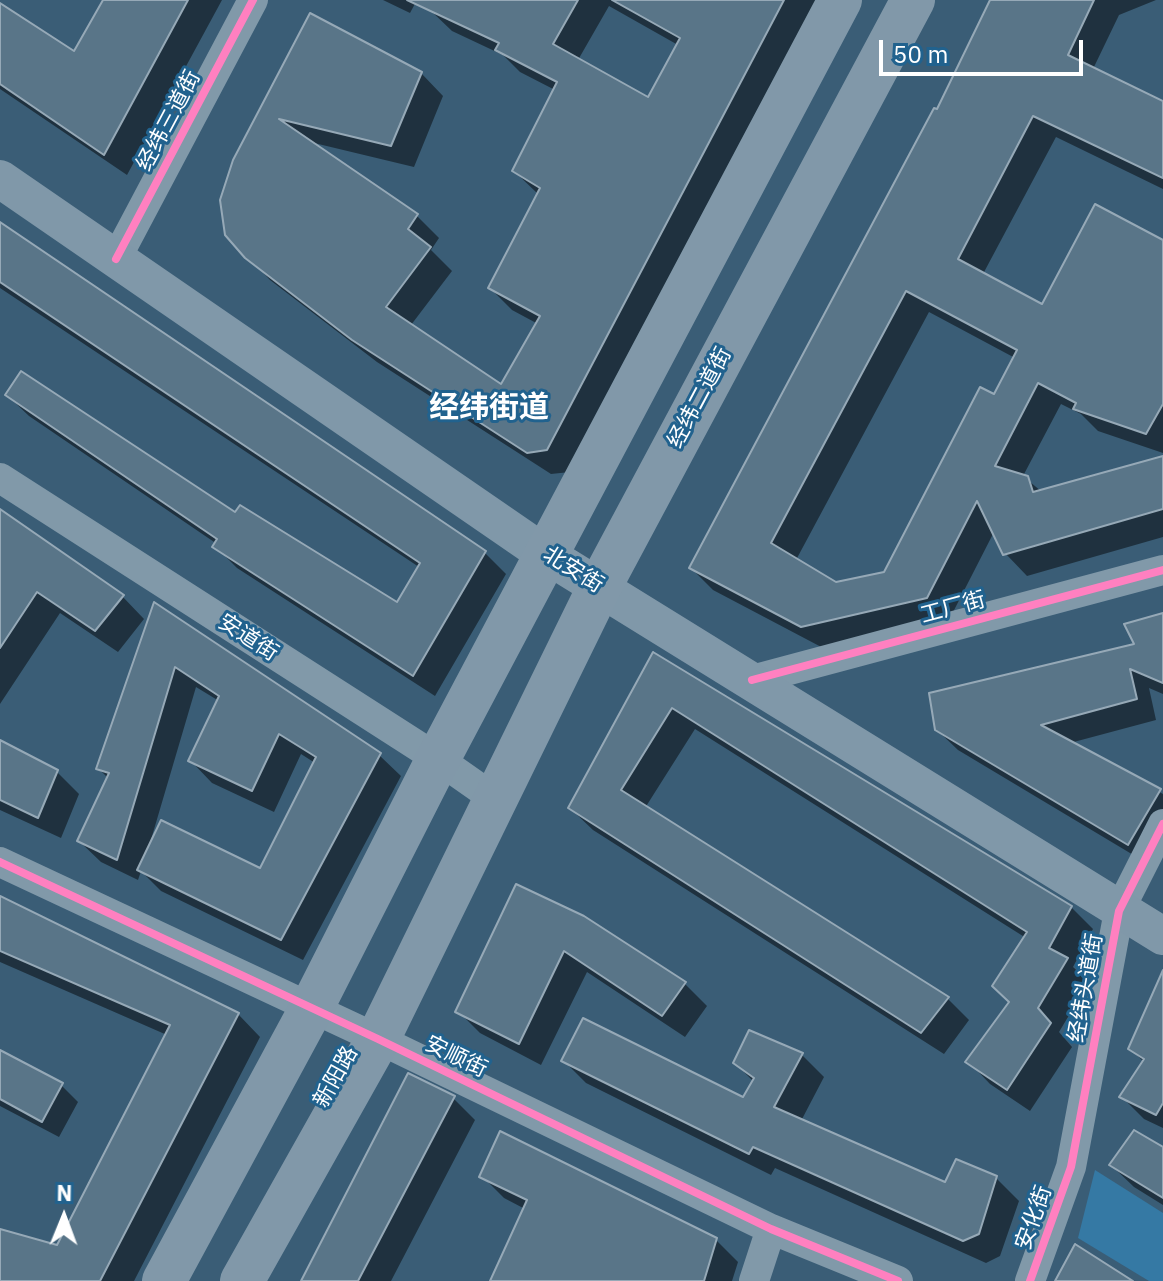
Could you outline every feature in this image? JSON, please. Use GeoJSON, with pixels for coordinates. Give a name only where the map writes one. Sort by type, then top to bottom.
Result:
{"type":"FeatureCollection","features":[{"type":"Feature","properties":{"kind":"highway"},"geometry":{"type":"LineString","coordinates":[[164,1281],[311,1009],[438,759],[840,0]]}},
{"type":"Feature","properties":{"kind":"highway","name":"经纬二道街"},"geometry":{"type":"LineString","coordinates":[[495,799],[600,586],[913,0]]}},
{"type":"Feature","properties":{"kind":"highway","name":"新阳路"},"geometry":{"type":"LineString","coordinates":[[242,1281],[378,1039],[495,799]]}},
{"type":"Feature","properties":{"kind":"main road","name":"北安街"},"geometry":{"type":"LineString","coordinates":[[0,179],[546,554],[1163,936]]}},
{"type":"Feature","properties":{"kind":"street","name":"经纬三道街"},"geometry":{"type":"LineString","coordinates":[[116,259],[253,0]]}},
{"type":"Feature","properties":{"kind":"street","name":"安道街"},"geometry":{"type":"LineString","coordinates":[[0,478],[438,759],[495,799]]}},
{"type":"Feature","properties":{"kind":"street","name":"工厂街"},"geometry":{"type":"LineString","coordinates":[[752,680],[1163,570]]}},
{"type":"Feature","properties":{"kind":"street","name":"经纬头道街"},"geometry":{"type":"LineString","coordinates":[[1071,1167],[1119,911],[1163,824]]}},
{"type":"Feature","properties":{"kind":"street","name":"安顺街"},"geometry":{"type":"LineString","coordinates":[[0,862],[378,1039],[771,1229],[898,1281]]}},
{"type":"Feature","properties":{"kind":"street","name":"安化街"},"geometry":{"type":"LineString","coordinates":[[1030,1281],[1071,1167]]}},
{"type":"Feature","properties":{"kind":"street"},"geometry":{"type":"LineString","coordinates":[[754,1281],[771,1229]]}},
{"type":"Feature","properties":{"kind":"shaded area"},"geometry":{"type":"Polygon","coordinates":[[[1095,1170],[1163,1213],[1163,1281],[1149,1281],[1078,1238],[1095,1170]]]}},
{"type":"Feature","properties":{"kind":"building"},"geometry":{"type":"Polygon","coordinates":[[[103,0],[188,0],[104,155],[0,84],[0,3],[74,51],[103,0]]]}},
{"type":"Feature","properties":{"kind":"building"},"geometry":{"type":"Polygon","coordinates":[[[407,0],[578,0],[553,44],[648,97],[680,38],[612,0],[784,0],[547,450],[527,453],[352,340],[245,258],[225,235],[220,200],[233,160],[310,13],[422,72],[391,146],[279,119],[418,214],[408,229],[431,247],[386,307],[501,384],[540,316],[488,288],[540,188],[512,171],[557,82],[495,50],[499,43],[407,0]]]}},
{"type":"Feature","properties":{"kind":"building"},"geometry":{"type":"Polygon","coordinates":[[[990,0],[1094,0],[1068,55],[1163,101],[1163,178],[1033,116],[958,259],[1042,304],[1095,204],[1163,240],[1163,404],[1146,434],[1073,409],[1076,403],[1038,383],[995,466],[1028,476],[1033,492],[1163,456],[1163,509],[1003,555],[977,501],[927,598],[801,627],[689,568],[934,108],[937,109],[990,0]],[[906,291],[771,543],[836,582],[884,572],[980,387],[994,394],[1017,350],[906,291]]]}},
{"type":"Feature","properties":{"kind":"building"},"geometry":{"type":"Polygon","coordinates":[[[0,222],[486,551],[413,676],[212,547],[217,539],[5,395],[21,371],[235,512],[240,505],[397,602],[420,563],[0,282],[0,222]]]}},
{"type":"Feature","properties":{"kind":"building"},"geometry":{"type":"Polygon","coordinates":[[[0,509],[124,595],[95,631],[37,592],[0,648],[0,509]]]}},
{"type":"Feature","properties":{"kind":"building"},"geometry":{"type":"Polygon","coordinates":[[[154,602],[381,753],[281,940],[137,870],[161,820],[260,868],[316,757],[279,734],[252,791],[188,761],[219,696],[175,667],[117,860],[77,841],[109,773],[96,769],[154,602]]]}},
{"type":"Feature","properties":{"kind":"building"},"geometry":{"type":"Polygon","coordinates":[[[1163,613],[1163,683],[1130,669],[1137,699],[1041,725],[1161,789],[1128,845],[935,730],[929,693],[1134,644],[1124,624],[1163,613]]]}},
{"type":"Feature","properties":{"kind":"building"},"geometry":{"type":"Polygon","coordinates":[[[653,652],[1072,906],[1049,948],[1068,958],[1038,1008],[1051,1023],[1007,1090],[965,1062],[1009,1002],[992,986],[1027,932],[672,708],[621,790],[949,997],[921,1033],[568,808],[653,652]]]}},
{"type":"Feature","properties":{"kind":"building"},"geometry":{"type":"Polygon","coordinates":[[[0,740],[58,770],[38,818],[0,800],[0,740]]]}},
{"type":"Feature","properties":{"kind":"building"},"geometry":{"type":"Polygon","coordinates":[[[516,884],[584,916],[686,982],[662,1016],[564,951],[519,1044],[455,1012],[516,884]]]}},
{"type":"Feature","properties":{"kind":"building"},"geometry":{"type":"Polygon","coordinates":[[[0,896],[239,1013],[100,1281],[0,1281],[0,1229],[57,1245],[170,1025],[0,951],[0,896]]]}},
{"type":"Feature","properties":{"kind":"building"},"geometry":{"type":"Polygon","coordinates":[[[1163,970],[1163,1103],[1156,1115],[1119,1097],[1144,1059],[1128,1049],[1163,970]]]}},
{"type":"Feature","properties":{"kind":"building"},"geometry":{"type":"Polygon","coordinates":[[[583,1018],[743,1097],[754,1078],[733,1063],[749,1030],[803,1053],[774,1107],[945,1182],[956,1159],[997,1176],[979,1234],[963,1241],[753,1147],[749,1154],[561,1061],[583,1018]]]}},
{"type":"Feature","properties":{"kind":"building"},"geometry":{"type":"Polygon","coordinates":[[[0,1050],[63,1083],[42,1122],[0,1099],[0,1050]]]}},
{"type":"Feature","properties":{"kind":"building"},"geometry":{"type":"Polygon","coordinates":[[[408,1073],[455,1096],[358,1281],[301,1281],[408,1073]]]}},
{"type":"Feature","properties":{"kind":"building"},"geometry":{"type":"Polygon","coordinates":[[[1134,1130],[1163,1147],[1163,1198],[1109,1165],[1134,1130]]]}},
{"type":"Feature","properties":{"kind":"building"},"geometry":{"type":"Polygon","coordinates":[[[500,1131],[717,1238],[704,1281],[490,1281],[527,1200],[479,1177],[500,1131]]]}},
{"type":"Feature","properties":{"kind":"building"},"geometry":{"type":"Polygon","coordinates":[[[1075,1244],[1133,1281],[1055,1281],[1075,1244]]]}},
{"type":"Feature","properties":{"kind":"cycle path"},"geometry":{"type":"LineString","coordinates":[[116,259],[253,0]]}},
{"type":"Feature","properties":{"kind":"cycle path"},"geometry":{"type":"LineString","coordinates":[[752,680],[1163,570]]}},
{"type":"Feature","properties":{"kind":"cycle path"},"geometry":{"type":"LineString","coordinates":[[1030,1281],[1071,1167],[1119,911],[1163,824]]}},
{"type":"Feature","properties":{"kind":"cycle path"},"geometry":{"type":"LineString","coordinates":[[0,862],[378,1039],[771,1229],[898,1281]]}},
{"type":"Feature","properties":{"kind":"district","name":"经纬街道"},"geometry":{"type":"Point","coordinates":[489,408]}}]}
